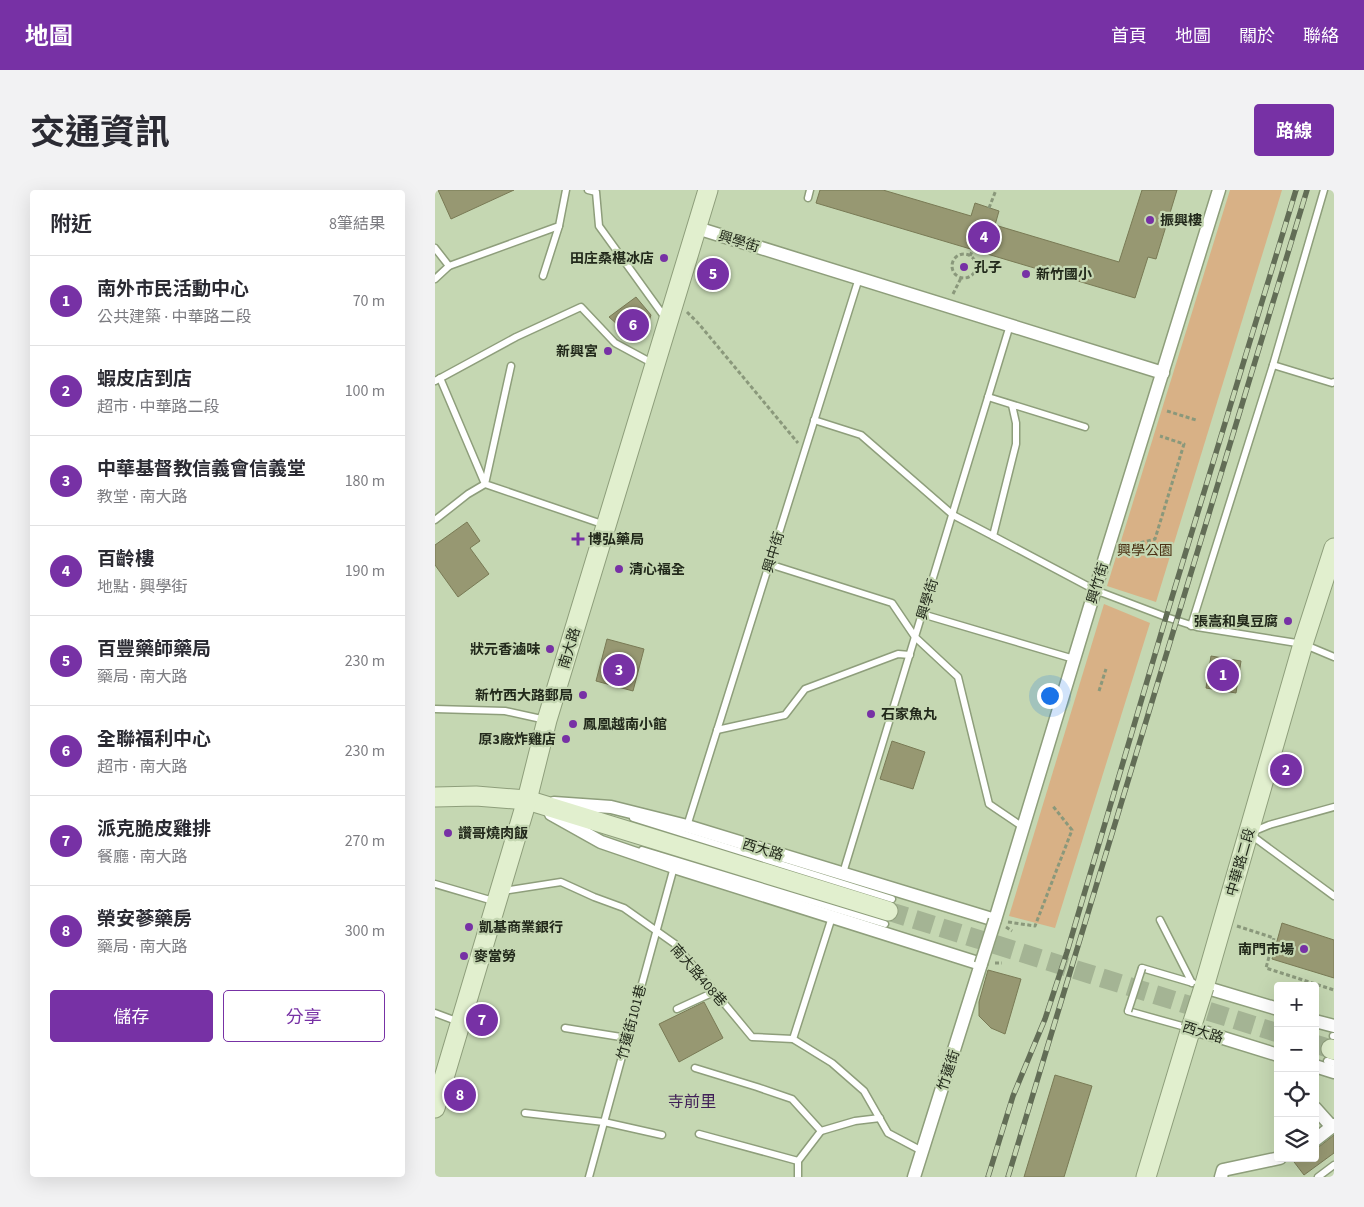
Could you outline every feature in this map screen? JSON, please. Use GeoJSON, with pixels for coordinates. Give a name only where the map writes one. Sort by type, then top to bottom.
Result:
{"type":"FeatureCollection","features":[{"type":"Feature","properties":{"kind":"street","name":"南大路"},"geometry":{"type":"LineString","coordinates":[[435,1108],[527,800],[547,720],[708,190]]}},
{"type":"Feature","properties":{"kind":"street","name":"興竹街"},"geometry":{"type":"LineString","coordinates":[[995,920],[1219,190]]}},
{"type":"Feature","properties":{"kind":"street","name":"興學街"},"geometry":{"type":"LineString","coordinates":[[697,228],[1163,373]]}},
{"type":"Feature","properties":{"kind":"street","name":"中華路二段"},"geometry":{"type":"LineString","coordinates":[[1147,1177],[1191,1028],[1198,985],[1223,921],[1303,644],[1334,548]]}},
{"type":"Feature","properties":{"kind":"street","name":"西大路"},"geometry":{"type":"LineString","coordinates":[[435,797],[476,796],[611,807],[687,826],[995,920]]}},
{"type":"Feature","properties":{"kind":"street","name":"西大路"},"geometry":{"type":"LineString","coordinates":[[527,800],[601,842],[981,964]]}},
{"type":"Feature","properties":{"kind":"street","name":"西大路"},"geometry":{"type":"LineString","coordinates":[[527,800],[888,911]]}},
{"type":"Feature","properties":{"kind":"street","name":"竹蓮街"},"geometry":{"type":"LineString","coordinates":[[915,1177],[995,920]]}},
{"type":"Feature","properties":{"kind":"street"},"geometry":{"type":"LineString","coordinates":[[1198,985],[1274,1008]]}},
{"type":"Feature","properties":{"kind":"street"},"geometry":{"type":"LineString","coordinates":[[1319,1022],[1334,1026]]}},
{"type":"Feature","properties":{"kind":"street","name":"西大路"},"geometry":{"type":"LineString","coordinates":[[1191,1028],[1272,1053]]}},
{"type":"Feature","properties":{"kind":"street"},"geometry":{"type":"LineString","coordinates":[[1330,1052],[1334,1072]]}},
{"type":"Feature","properties":{"kind":"street"},"geometry":{"type":"LineString","coordinates":[[1319,1112],[1333,1126],[1319,1137]]}},
{"type":"Feature","properties":{"kind":"street"},"geometry":{"type":"LineString","coordinates":[[1221,1177],[1223,1170],[1274,1159]]}},
{"type":"Feature","properties":{"kind":"lane"},"geometry":{"type":"LineString","coordinates":[[543,276],[559,226],[566,190]]}},
{"type":"Feature","properties":{"kind":"lane"},"geometry":{"type":"LineString","coordinates":[[588,190],[596,191],[599,226],[668,322]]}},
{"type":"Feature","properties":{"kind":"lane"},"geometry":{"type":"LineString","coordinates":[[808,198],[810,190]]}},
{"type":"Feature","properties":{"kind":"lane"},"geometry":{"type":"LineString","coordinates":[[1191,626],[1273,365],[1324,190]]}},
{"type":"Feature","properties":{"kind":"lane"},"geometry":{"type":"LineString","coordinates":[[435,279],[449,266],[559,226]]}},
{"type":"Feature","properties":{"kind":"lane"},"geometry":{"type":"LineString","coordinates":[[435,248],[449,266]]}},
{"type":"Feature","properties":{"kind":"lane","name":"興中街"},"geometry":{"type":"LineString","coordinates":[[687,826],[859,278]]}},
{"type":"Feature","properties":{"kind":"lane"},"geometry":{"type":"LineString","coordinates":[[606,526],[485,484],[438,379],[516,337],[581,307],[615,343],[655,365]]}},
{"type":"Feature","properties":{"kind":"lane","name":"興學街"},"geometry":{"type":"LineString","coordinates":[[843,873],[1010,325]]}},
{"type":"Feature","properties":{"kind":"lane"},"geometry":{"type":"LineString","coordinates":[[1273,365],[1332,383],[1334,382]]}},
{"type":"Feature","properties":{"kind":"lane"},"geometry":{"type":"LineString","coordinates":[[435,520],[468,494],[485,484],[511,366]]}},
{"type":"Feature","properties":{"kind":"lane"},"geometry":{"type":"LineString","coordinates":[[988,398],[1085,427]]}},
{"type":"Feature","properties":{"kind":"lane"},"geometry":{"type":"LineString","coordinates":[[993,536],[1016,444],[1016,423],[1012,405]]}},
{"type":"Feature","properties":{"kind":"lane"},"geometry":{"type":"LineString","coordinates":[[814,420],[861,435],[953,515],[1095,590],[1191,626],[1303,644],[1334,657]]}},
{"type":"Feature","properties":{"kind":"lane"},"geometry":{"type":"LineString","coordinates":[[769,564],[892,603],[915,637],[958,677],[989,804],[1023,827]]}},
{"type":"Feature","properties":{"kind":"lane"},"geometry":{"type":"LineString","coordinates":[[923,614],[1074,659]]}},
{"type":"Feature","properties":{"kind":"lane"},"geometry":{"type":"LineString","coordinates":[[717,730],[785,715],[805,689],[898,654],[910,655]]}},
{"type":"Feature","properties":{"kind":"lane"},"geometry":{"type":"LineString","coordinates":[[435,709],[505,711],[547,720]]}},
{"type":"Feature","properties":{"kind":"lane"},"geometry":{"type":"LineString","coordinates":[[611,807],[632,818],[888,911]]}},
{"type":"Feature","properties":{"kind":"lane"},"geometry":{"type":"LineString","coordinates":[[1334,807],[1269,825],[1248,833],[1334,896]]}},
{"type":"Feature","properties":{"kind":"lane"},"geometry":{"type":"LineString","coordinates":[[601,842],[621,844],[888,911]]}},
{"type":"Feature","properties":{"kind":"lane","name":"竹蓮街101巷"},"geometry":{"type":"LineString","coordinates":[[589,1177],[674,867]]}},
{"type":"Feature","properties":{"kind":"lane","name":"南大路408巷"},"geometry":{"type":"LineString","coordinates":[[435,884],[490,900],[500,892],[561,882],[624,908],[675,944],[752,1037],[793,1039]]}},
{"type":"Feature","properties":{"kind":"lane"},"geometry":{"type":"LineString","coordinates":[[832,917],[793,1039],[832,1063],[864,1091],[889,1133],[922,1151]]}},
{"type":"Feature","properties":{"kind":"lane"},"geometry":{"type":"LineString","coordinates":[[1160,920],[1198,985]]}},
{"type":"Feature","properties":{"kind":"lane","name":"西大路"},"geometry":{"type":"LineString","coordinates":[[1191,1028],[1128,1011],[1142,968],[1198,985]]}},
{"type":"Feature","properties":{"kind":"lane"},"geometry":{"type":"LineString","coordinates":[[677,1009],[714,992]]}},
{"type":"Feature","properties":{"kind":"lane"},"geometry":{"type":"LineString","coordinates":[[435,1013],[461,1023]]}},
{"type":"Feature","properties":{"kind":"lane"},"geometry":{"type":"LineString","coordinates":[[565,1028],[627,1038]]}},
{"type":"Feature","properties":{"kind":"lane"},"geometry":{"type":"LineString","coordinates":[[695,1068],[792,1099],[821,1131]]}},
{"type":"Feature","properties":{"kind":"lane"},"geometry":{"type":"LineString","coordinates":[[525,1114],[604,1122],[662,1135]]}},
{"type":"Feature","properties":{"kind":"lane"},"geometry":{"type":"LineString","coordinates":[[798,1177],[798,1161],[821,1131],[855,1121],[881,1118]]}},
{"type":"Feature","properties":{"kind":"lane"},"geometry":{"type":"LineString","coordinates":[[699,1134],[798,1161]]}},
{"type":"Feature","properties":{"kind":"lane"},"geometry":{"type":"LineString","coordinates":[[1318,1177],[1334,1165]]}},
{"type":"Feature","properties":{"kind":"path"},"geometry":{"type":"LineString","coordinates":[[989,208],[996,190]]}},
{"type":"Feature","properties":{"kind":"path"},"geometry":{"type":"LineString","coordinates":[[970,256],[973,249]]}},
{"type":"Feature","properties":{"kind":"path"},"geometry":{"type":"LineString","coordinates":[[962,255],[970,256],[976,265],[974,272],[965,278],[957,276],[953,270],[955,258],[962,255]]}},
{"type":"Feature","properties":{"kind":"path"},"geometry":{"type":"LineString","coordinates":[[675,301],[699,324],[805,451]]}},
{"type":"Feature","properties":{"kind":"path"},"geometry":{"type":"LineString","coordinates":[[1167,411],[1196,420]]}},
{"type":"Feature","properties":{"kind":"path"},"geometry":{"type":"LineString","coordinates":[[1128,546],[1155,539],[1184,444],[1160,436]]}},
{"type":"Feature","properties":{"kind":"path"},"geometry":{"type":"LineString","coordinates":[[1099,691],[1106,669]]}},
{"type":"Feature","properties":{"kind":"path"},"geometry":{"type":"LineString","coordinates":[[995,920],[1035,926],[1072,830],[1052,805]]}},
{"type":"Feature","properties":{"kind":"path"},"geometry":{"type":"LineString","coordinates":[[1223,921],[1274,938],[1266,968],[1334,990]]}},
{"type":"Feature","properties":{"kind":"green space","name":"興學公園"},"geometry":{"type":"Polygon","coordinates":[[[1230,190],[1282,190],[1156,602],[1107,586],[1230,190]]]}},
{"type":"Feature","properties":{"kind":"green space"},"geometry":{"type":"Polygon","coordinates":[[[1104,604],[1150,623],[1055,928],[1009,916],[1104,604]]]}},
{"type":"Feature","properties":{"kind":"building"},"geometry":{"type":"Polygon","coordinates":[[[438,190],[514,190],[451,219],[438,190]]]}},
{"type":"Feature","properties":{"kind":"building"},"geometry":{"type":"Polygon","coordinates":[[[820,190],[883,190],[971,216],[975,203],[999,211],[995,225],[1119,262],[1142,190],[1177,190],[1156,259],[1148,257],[1135,298],[816,203],[820,190]]]}},
{"type":"Feature","properties":{"kind":"building"},"geometry":{"type":"Polygon","coordinates":[[[636,297],[651,315],[643,339],[627,333],[609,317],[636,297]]]}},
{"type":"Feature","properties":{"kind":"building"},"geometry":{"type":"Polygon","coordinates":[[[467,522],[480,541],[470,548],[489,574],[458,597],[435,565],[435,545],[467,522]]]}},
{"type":"Feature","properties":{"kind":"building"},"geometry":{"type":"Polygon","coordinates":[[[607,639],[644,649],[633,691],[596,681],[607,639]]]}},
{"type":"Feature","properties":{"kind":"building"},"geometry":{"type":"Polygon","coordinates":[[[1211,656],[1241,661],[1236,693],[1206,688],[1211,656]]]}},
{"type":"Feature","properties":{"kind":"building"},"geometry":{"type":"Polygon","coordinates":[[[892,741],[925,752],[913,789],[880,779],[892,741]]]}},
{"type":"Feature","properties":{"kind":"building","name":"南門市場"},"geometry":{"type":"Polygon","coordinates":[[[1282,923],[1334,940],[1334,978],[1272,959],[1282,923]]]}},
{"type":"Feature","properties":{"kind":"building"},"geometry":{"type":"Polygon","coordinates":[[[988,970],[1021,979],[1005,1034],[991,1028],[979,1016],[979,1002],[988,970]]]}},
{"type":"Feature","properties":{"kind":"building"},"geometry":{"type":"Polygon","coordinates":[[[704,1002],[723,1038],[679,1062],[659,1024],[704,1002]]]}},
{"type":"Feature","properties":{"kind":"building"},"geometry":{"type":"Polygon","coordinates":[[[1055,1075],[1092,1086],[1064,1177],[1024,1177],[1055,1075]]]}},
{"type":"Feature","properties":{"kind":"building"},"geometry":{"type":"Polygon","coordinates":[[[1334,1135],[1334,1153],[1304,1175],[1294,1162],[1319,1162],[1320,1146],[1334,1135]]]}},
{"type":"Feature","properties":{"kind":"tunnel"},"geometry":{"type":"LineString","coordinates":[[888,911],[1274,1032]]}},
{"type":"Feature","properties":{"kind":"tunnel"},"geometry":{"type":"LineString","coordinates":[[1319,1045],[1331,1049]]}},
{"type":"Feature","properties":{"kind":"railway"},"geometry":{"type":"LineString","coordinates":[[988,1177],[1013,1096],[1045,1019],[1067,952],[1166,617],[1296,190]]}},
{"type":"Feature","properties":{"kind":"railway"},"geometry":{"type":"LineString","coordinates":[[1008,1177],[1307,190]]}},
{"type":"Feature","properties":{"kind":"place","name":"振興樓"},"geometry":{"type":"Point","coordinates":[1150,220]}},
{"type":"Feature","properties":{"kind":"place","name":"百齡樓"},"geometry":{"type":"Point","coordinates":[984,237]}},
{"type":"Feature","properties":{"kind":"place","name":"田庄桑椹冰店"},"geometry":{"type":"Point","coordinates":[664,258]}},
{"type":"Feature","properties":{"kind":"place","name":"孔子"},"geometry":{"type":"Point","coordinates":[964,267]}},
{"type":"Feature","properties":{"kind":"place","name":"百豐藥師藥局"},"geometry":{"type":"Point","coordinates":[713,274]}},
{"type":"Feature","properties":{"kind":"place","name":"新竹國小"},"geometry":{"type":"Point","coordinates":[1026,274]}},
{"type":"Feature","properties":{"kind":"place","name":"全聯福利中心"},"geometry":{"type":"Point","coordinates":[633,325]}},
{"type":"Feature","properties":{"kind":"place","name":"新興宮"},"geometry":{"type":"Point","coordinates":[608,351]}},
{"type":"Feature","properties":{"kind":"place","name":"博弘藥局"},"geometry":{"type":"Point","coordinates":[578,539]}},
{"type":"Feature","properties":{"kind":"place","name":"清心福全"},"geometry":{"type":"Point","coordinates":[619,569]}},
{"type":"Feature","properties":{"kind":"place","name":"張嵩和臭豆腐"},"geometry":{"type":"Point","coordinates":[1288,621]}},
{"type":"Feature","properties":{"kind":"place","name":"狀元香滷味"},"geometry":{"type":"Point","coordinates":[550,649]}},
{"type":"Feature","properties":{"kind":"place","name":"中華基督教信義會信義堂"},"geometry":{"type":"Point","coordinates":[619,670]}},
{"type":"Feature","properties":{"kind":"place","name":"南外市民活動中心"},"geometry":{"type":"Point","coordinates":[1223,675]}},
{"type":"Feature","properties":{"kind":"place","name":"新竹西大路郵局"},"geometry":{"type":"Point","coordinates":[583,695]}},
{"type":"Feature","properties":{"kind":"place","name":"石家魚丸"},"geometry":{"type":"Point","coordinates":[871,714]}},
{"type":"Feature","properties":{"kind":"place","name":"鳳凰越南小館"},"geometry":{"type":"Point","coordinates":[573,724]}},
{"type":"Feature","properties":{"kind":"place","name":"原3廠炸雞店"},"geometry":{"type":"Point","coordinates":[566,739]}},
{"type":"Feature","properties":{"kind":"place","name":"蝦皮店到店"},"geometry":{"type":"Point","coordinates":[1286,770]}},
{"type":"Feature","properties":{"kind":"place","name":"讚哥燒肉飯"},"geometry":{"type":"Point","coordinates":[448,833]}},
{"type":"Feature","properties":{"kind":"place","name":"凱基商業銀行"},"geometry":{"type":"Point","coordinates":[469,927]}},
{"type":"Feature","properties":{"kind":"place","name":"南門市場"},"geometry":{"type":"Point","coordinates":[1304,949]}},
{"type":"Feature","properties":{"kind":"place","name":"麥當勞"},"geometry":{"type":"Point","coordinates":[464,956]}},
{"type":"Feature","properties":{"kind":"place","name":"派克脆皮雞排"},"geometry":{"type":"Point","coordinates":[482,1020]}},
{"type":"Feature","properties":{"kind":"place","name":"榮安蔘藥房"},"geometry":{"type":"Point","coordinates":[460,1095]}},
{"type":"Feature","properties":{"kind":"district","name":"寺前里"},"geometry":{"type":"Point","coordinates":[692,1101]}}]}
